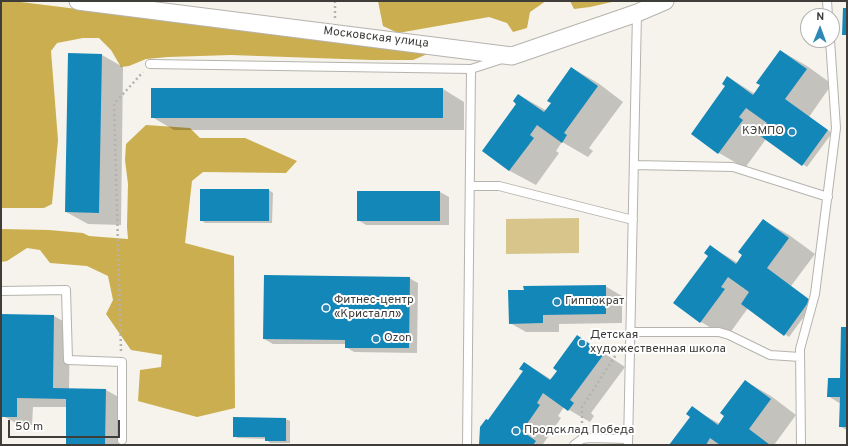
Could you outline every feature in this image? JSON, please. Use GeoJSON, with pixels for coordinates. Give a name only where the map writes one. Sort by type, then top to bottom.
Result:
{"type":"FeatureCollection","features":[{"type":"Feature","properties":{"kind":"street","name":"Московская улица"},"geometry":{"type":"LineString","coordinates":[[78,1],[512,56],[637,13],[665,1]]}},
{"type":"Feature","properties":{"kind":"lane"},"geometry":{"type":"LineString","coordinates":[[574,445],[582,439],[628,442],[637,13]]}},
{"type":"Feature","properties":{"kind":"lane"},"geometry":{"type":"LineString","coordinates":[[801,445],[800,349],[815,294],[836,128],[831,48]]}},
{"type":"Feature","properties":{"kind":"lane"},"geometry":{"type":"LineString","coordinates":[[150,64],[471,69],[512,56]]}},
{"type":"Feature","properties":{"kind":"lane"},"geometry":{"type":"LineString","coordinates":[[467,445],[471,69]]}},
{"type":"Feature","properties":{"kind":"lane"},"geometry":{"type":"LineString","coordinates":[[634,165],[733,167],[828,197]]}},
{"type":"Feature","properties":{"kind":"lane"},"geometry":{"type":"LineString","coordinates":[[470,186],[499,186],[633,220]]}},
{"type":"Feature","properties":{"kind":"lane"},"geometry":{"type":"LineString","coordinates":[[1,291],[66,290],[68,360],[122,362],[122,440]]}},
{"type":"Feature","properties":{"kind":"lane"},"geometry":{"type":"LineString","coordinates":[[630,332],[720,332],[770,355],[800,357]]}},
{"type":"Feature","properties":{"kind":"path"},"geometry":{"type":"LineString","coordinates":[[122,362],[114,104],[150,64]]}},
{"type":"Feature","properties":{"kind":"path"},"geometry":{"type":"LineString","coordinates":[[582,439],[582,407],[630,332]]}},
{"type":"Feature","properties":{"kind":"shaded area"},"geometry":{"type":"Polygon","coordinates":[[[1,1],[13,1],[430,53],[413,60],[231,55],[168,57],[146,59],[129,66],[121,67],[111,50],[99,38],[83,38],[57,43],[51,51],[58,140],[52,204],[44,208],[1,208],[1,1]]]}},
{"type":"Feature","properties":{"kind":"shaded area"},"geometry":{"type":"Polygon","coordinates":[[[378,1],[546,1],[530,12],[527,28],[513,32],[507,23],[489,17],[398,33],[383,26],[378,1]]]}},
{"type":"Feature","properties":{"kind":"shaded area"},"geometry":{"type":"Polygon","coordinates":[[[570,1],[616,1],[574,9],[570,1]]]}},
{"type":"Feature","properties":{"kind":"shaded area"},"geometry":{"type":"Polygon","coordinates":[[[146,125],[190,128],[200,138],[245,138],[297,161],[286,173],[203,172],[192,181],[185,243],[234,256],[235,408],[197,417],[138,401],[140,370],[161,367],[162,355],[131,350],[106,314],[113,300],[108,276],[87,266],[50,263],[40,250],[27,248],[7,261],[1,262],[1,229],[49,230],[83,233],[89,236],[128,239],[128,184],[125,160],[126,144],[146,125]]]}},
{"type":"Feature","properties":{"kind":"shaded area"},"geometry":{"type":"Polygon","coordinates":[[[579,218],[579,253],[506,254],[506,219],[579,218]]]}},
{"type":"Feature","properties":{"kind":"building"},"geometry":{"type":"Polygon","coordinates":[[[843,8],[847,8],[847,35],[842,35],[843,8]]]}},
{"type":"Feature","properties":{"kind":"building"},"geometry":{"type":"Polygon","coordinates":[[[780,50],[807,69],[785,99],[828,130],[802,166],[759,135],[767,123],[746,108],[739,117],[743,120],[718,154],[691,134],[725,86],[722,84],[727,76],[753,95],[760,85],[756,83],[780,50]]]}},
{"type":"Feature","properties":{"kind":"building"},"geometry":{"type":"Polygon","coordinates":[[[68,53],[102,54],[99,213],[65,212],[68,53]]]}},
{"type":"Feature","properties":{"kind":"building"},"geometry":{"type":"Polygon","coordinates":[[[571,67],[598,86],[564,133],[567,135],[562,143],[537,125],[530,135],[534,138],[509,171],[482,151],[516,104],[513,101],[518,94],[544,112],[551,103],[547,101],[571,67]]]}},
{"type":"Feature","properties":{"kind":"building"},"geometry":{"type":"Polygon","coordinates":[[[151,88],[443,88],[443,118],[151,118],[151,88]]]}},
{"type":"Feature","properties":{"kind":"building"},"geometry":{"type":"Polygon","coordinates":[[[200,189],[269,189],[269,221],[200,221],[200,189]]]}},
{"type":"Feature","properties":{"kind":"building"},"geometry":{"type":"Polygon","coordinates":[[[357,191],[440,191],[440,221],[357,221],[357,191]]]}},
{"type":"Feature","properties":{"kind":"building"},"geometry":{"type":"Polygon","coordinates":[[[763,219],[789,238],[767,268],[810,300],[784,336],[741,304],[749,292],[728,277],[721,287],[725,289],[700,323],[673,303],[708,256],[704,253],[710,245],[736,264],[742,255],[738,252],[763,219]]]}},
{"type":"Feature","properties":{"kind":"building"},"geometry":{"type":"Polygon","coordinates":[[[264,275],[410,277],[409,348],[345,348],[345,340],[263,339],[264,275]]]}},
{"type":"Feature","properties":{"kind":"building","name":"Гиппократ"},"geometry":{"type":"Polygon","coordinates":[[[606,285],[606,314],[543,315],[543,323],[509,324],[508,290],[524,290],[523,286],[606,285]]]}},
{"type":"Feature","properties":{"kind":"building"},"geometry":{"type":"Polygon","coordinates":[[[1,314],[54,315],[53,388],[106,389],[105,445],[66,445],[66,399],[17,398],[17,417],[2,417],[1,314]]]}},
{"type":"Feature","properties":{"kind":"building"},"geometry":{"type":"Polygon","coordinates":[[[841,327],[847,327],[847,427],[839,427],[840,397],[827,397],[828,378],[840,378],[841,327]]]}},
{"type":"Feature","properties":{"kind":"building"},"geometry":{"type":"Polygon","coordinates":[[[577,335],[604,354],[570,400],[574,403],[568,411],[543,393],[537,403],[540,405],[522,431],[536,441],[533,445],[479,445],[480,427],[486,419],[488,420],[523,371],[519,369],[524,362],[550,380],[557,371],[553,368],[577,335]]]}},
{"type":"Feature","properties":{"kind":"building"},"geometry":{"type":"Polygon","coordinates":[[[745,380],[771,399],[749,429],[770,445],[720,445],[710,438],[706,445],[669,445],[690,417],[686,414],[692,406],[718,425],[724,416],[720,413],[745,380]]]}},
{"type":"Feature","properties":{"kind":"building"},"geometry":{"type":"Polygon","coordinates":[[[233,417],[286,418],[286,441],[265,441],[265,437],[233,437],[233,417]]]}},
{"type":"Feature","properties":{"kind":"place","name":"КЭМПО"},"geometry":{"type":"Point","coordinates":[792,132]}},
{"type":"Feature","properties":{"kind":"place","name":"Гиппократ"},"geometry":{"type":"Point","coordinates":[557,302]}},
{"type":"Feature","properties":{"kind":"place","name":"Фитнес-центр «Кристалл»"},"geometry":{"type":"Point","coordinates":[326,308]}},
{"type":"Feature","properties":{"kind":"place","name":"Ozon"},"geometry":{"type":"Point","coordinates":[376,339]}},
{"type":"Feature","properties":{"kind":"place","name":"Детская художественная школа"},"geometry":{"type":"Point","coordinates":[582,343]}},
{"type":"Feature","properties":{"kind":"place","name":"Продсклад Победа"},"geometry":{"type":"Point","coordinates":[516,431]}}]}
